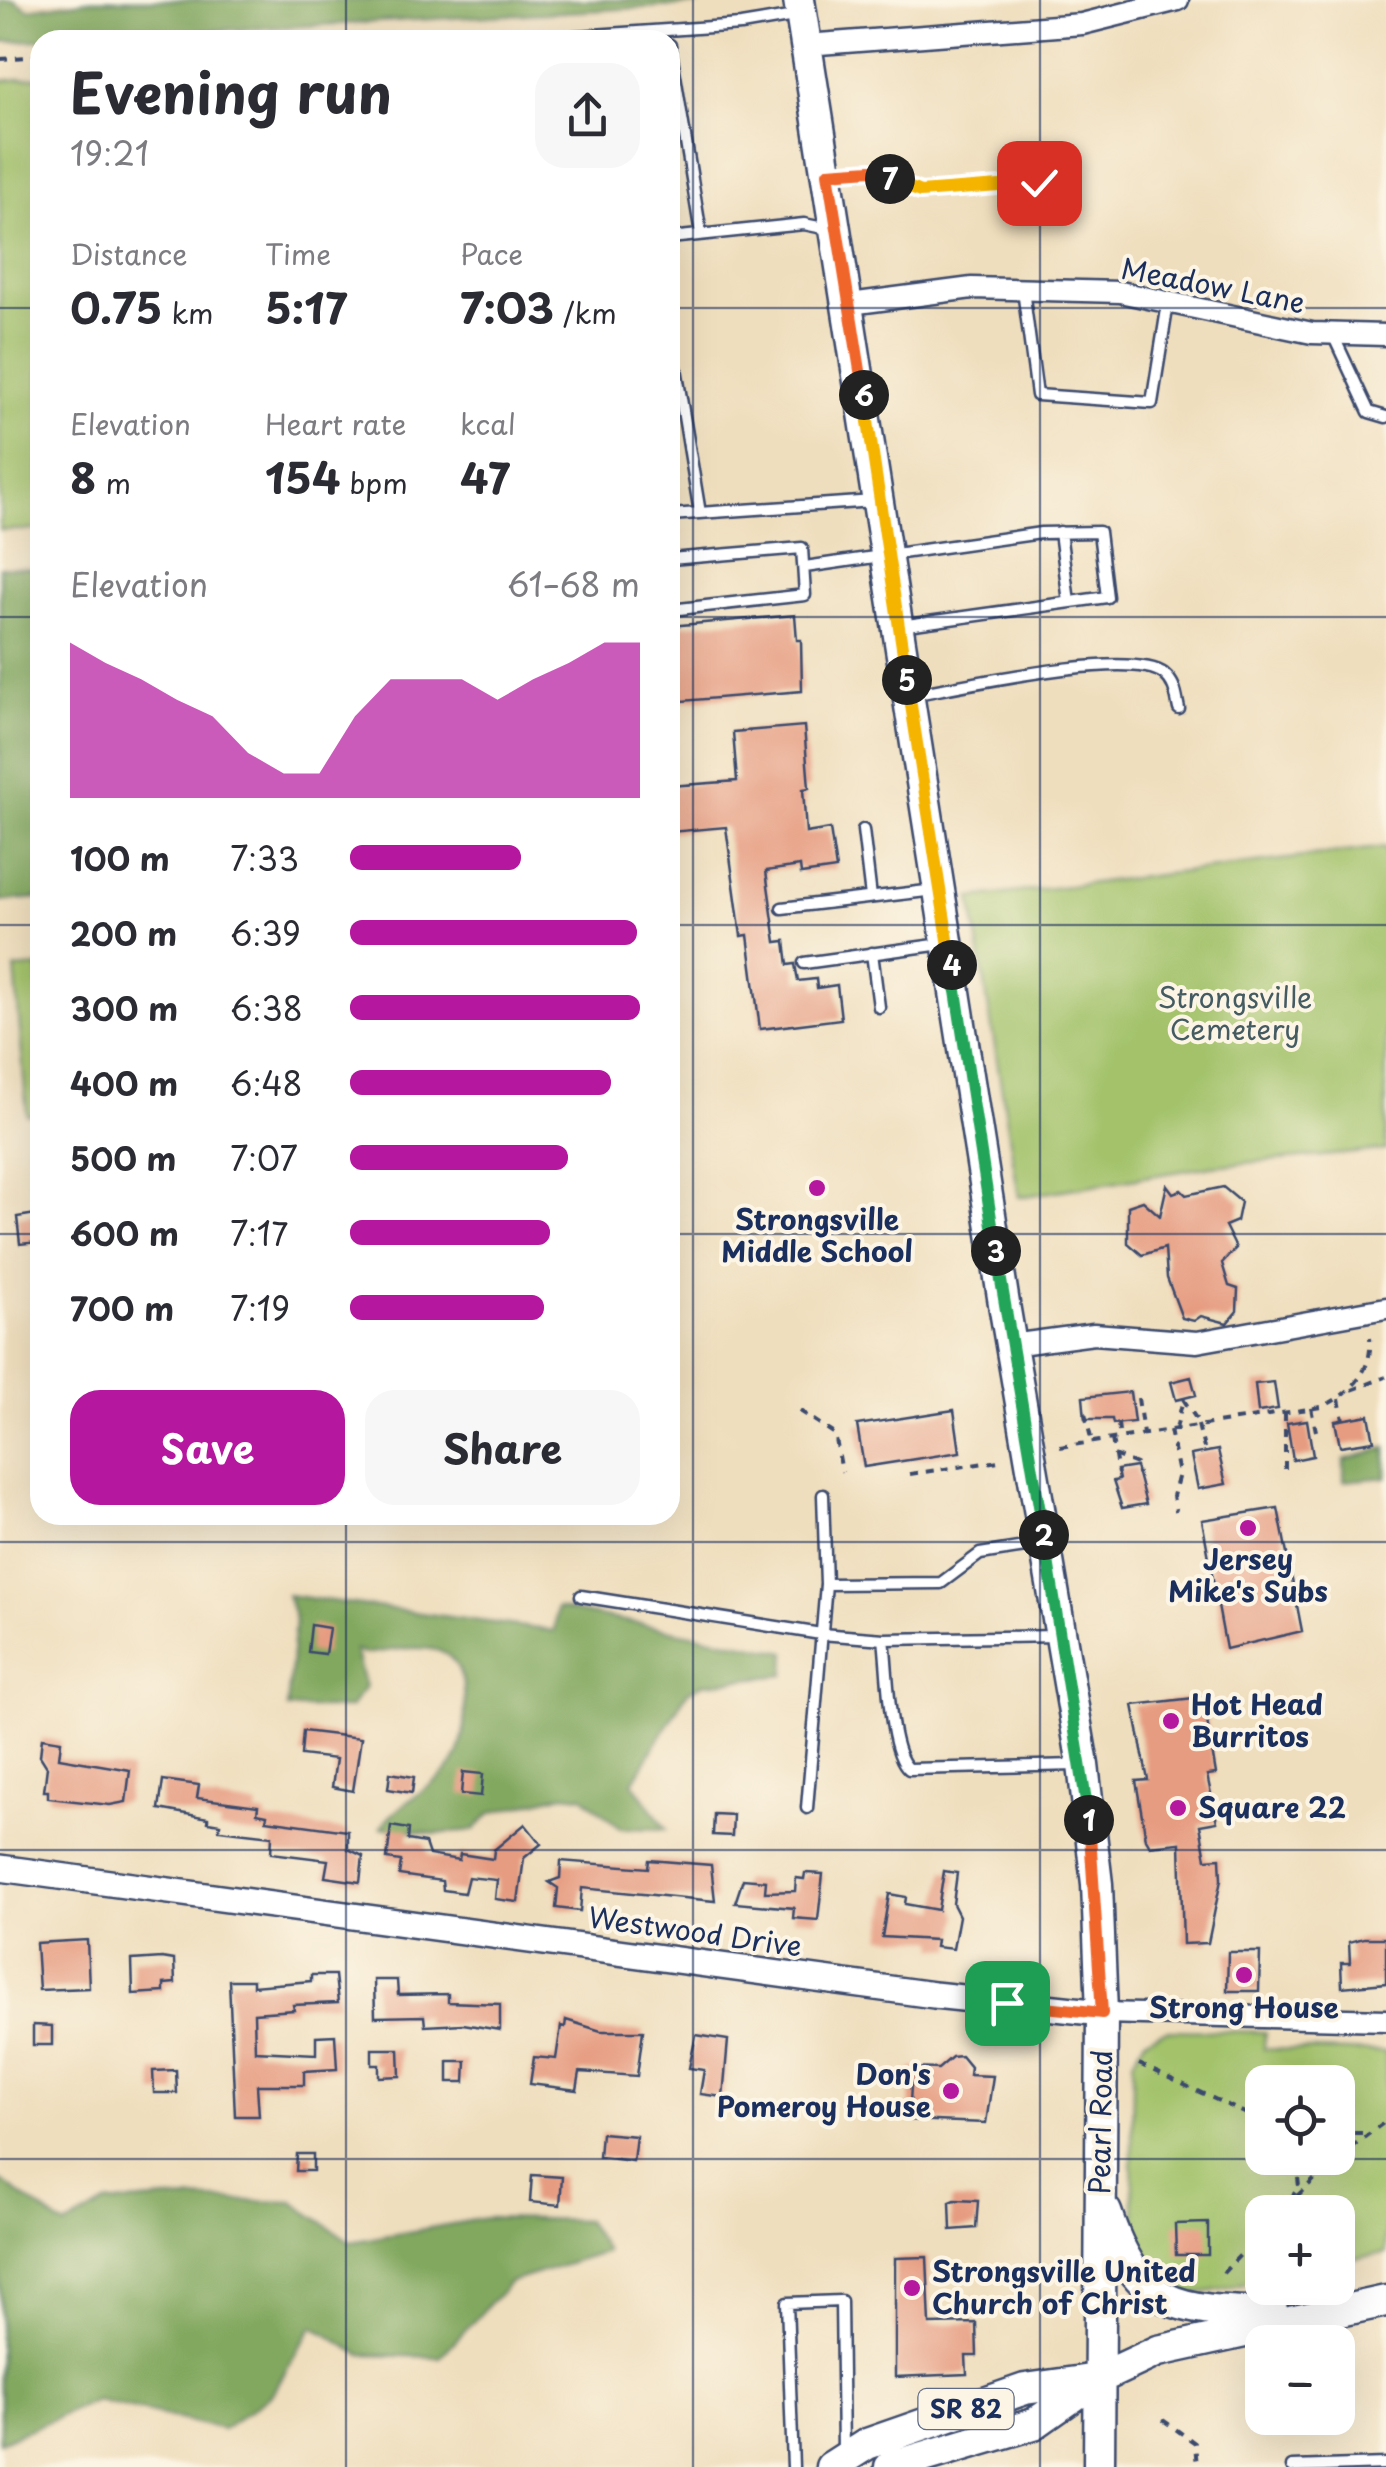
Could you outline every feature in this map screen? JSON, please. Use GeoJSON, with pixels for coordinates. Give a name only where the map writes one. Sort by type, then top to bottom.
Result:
{"type":"FeatureCollection","features":[{"type":"Feature","properties":{"kind":"main road","name":"Pearl Road"},"geometry":{"type":"LineString","coordinates":[[800,7],[850,304],[1011,1345],[1083,1765],[1097,1884],[1102,2013],[1098,2467]]}},
{"type":"Feature","properties":{"kind":"main road"},"geometry":{"type":"LineString","coordinates":[[1100,2194],[1126,2267],[1163,2300],[1247,2312],[1311,2315]]}},
{"type":"Feature","properties":{"kind":"main road","name":"SR 82"},"geometry":{"type":"LineString","coordinates":[[890,2467],[1034,2424],[1098,2379],[1158,2351],[1386,2301]]}},
{"type":"Feature","properties":{"kind":"main road","name":"SR 82"},"geometry":{"type":"LineString","coordinates":[[843,2466],[866,2444],[1026,2389],[1098,2379]]}},
{"type":"Feature","properties":{"kind":"street"},"geometry":{"type":"LineString","coordinates":[[806,45],[1082,24],[1178,0]]}},
{"type":"Feature","properties":{"kind":"street","name":"Meadow Lane"},"geometry":{"type":"LineString","coordinates":[[850,304],[972,288],[1120,292],[1312,334],[1386,335]]}},
{"type":"Feature","properties":{"kind":"street"},"geometry":{"type":"LineString","coordinates":[[1386,335],[1386,351]]}},
{"type":"Feature","properties":{"kind":"street"},"geometry":{"type":"LineString","coordinates":[[1011,1345],[1094,1334],[1184,1343],[1386,1308]]}},
{"type":"Feature","properties":{"kind":"street","name":"Westwood Drive"},"geometry":{"type":"LineString","coordinates":[[0,1868],[896,1990],[1102,2013],[1386,2020]]}},
{"type":"Feature","properties":{"kind":"lane"},"geometry":{"type":"LineString","coordinates":[[680,36],[741,25],[800,7]]}},
{"type":"Feature","properties":{"kind":"lane"},"geometry":{"type":"LineString","coordinates":[[680,108],[700,234]]}},
{"type":"Feature","properties":{"kind":"lane"},"geometry":{"type":"LineString","coordinates":[[828,173],[871,170],[920,192],[1039,183]]}},
{"type":"Feature","properties":{"kind":"lane"},"geometry":{"type":"LineString","coordinates":[[680,237],[804,224],[837,232]]}},
{"type":"Feature","properties":{"kind":"lane"},"geometry":{"type":"LineString","coordinates":[[1023,290],[1036,396],[1152,403],[1168,303]]}},
{"type":"Feature","properties":{"kind":"lane"},"geometry":{"type":"LineString","coordinates":[[1333,334],[1369,412],[1386,417]]}},
{"type":"Feature","properties":{"kind":"lane"},"geometry":{"type":"LineString","coordinates":[[680,392],[700,512]]}},
{"type":"Feature","properties":{"kind":"lane"},"geometry":{"type":"LineString","coordinates":[[680,513],[880,501]]}},
{"type":"Feature","properties":{"kind":"lane"},"geometry":{"type":"LineString","coordinates":[[1060,532],[1070,602]]}},
{"type":"Feature","properties":{"kind":"lane"},"geometry":{"type":"LineString","coordinates":[[805,567],[1060,532],[1099,532],[1107,597],[899,626]]}},
{"type":"Feature","properties":{"kind":"lane"},"geometry":{"type":"LineString","coordinates":[[680,558],[802,548],[805,567],[804,595],[680,609]]}},
{"type":"Feature","properties":{"kind":"lane"},"geometry":{"type":"LineString","coordinates":[[910,695],[1048,672],[1138,664],[1166,675],[1175,686],[1179,710]]}},
{"type":"Feature","properties":{"kind":"lane"},"geometry":{"type":"LineString","coordinates":[[862,830],[872,897]]}},
{"type":"Feature","properties":{"kind":"lane"},"geometry":{"type":"LineString","coordinates":[[782,908],[941,890]]}},
{"type":"Feature","properties":{"kind":"lane"},"geometry":{"type":"LineString","coordinates":[[804,963],[949,943]]}},
{"type":"Feature","properties":{"kind":"lane"},"geometry":{"type":"LineString","coordinates":[[872,954],[880,1007]]}},
{"type":"Feature","properties":{"kind":"lane"},"geometry":{"type":"LineString","coordinates":[[807,1808],[826,1584],[823,1495]]}},
{"type":"Feature","properties":{"kind":"lane"},"geometry":{"type":"LineString","coordinates":[[826,1584],[940,1584],[980,1554],[1038,1544]]}},
{"type":"Feature","properties":{"kind":"lane"},"geometry":{"type":"LineString","coordinates":[[582,1596],[821,1634],[884,1638],[1061,1636]]}},
{"type":"Feature","properties":{"kind":"lane"},"geometry":{"type":"LineString","coordinates":[[884,1638],[896,1744],[901,1762],[910,1769],[1083,1765]]}},
{"type":"Feature","properties":{"kind":"lane"},"geometry":{"type":"LineString","coordinates":[[793,2467],[787,2302],[841,2301],[843,2466]]}},
{"type":"Feature","properties":{"kind":"lane"},"geometry":{"type":"LineString","coordinates":[[1292,2467],[1386,2464]]}},
{"type":"Feature","properties":{"kind":"path"},"geometry":{"type":"LineString","coordinates":[[0,59],[30,57]]}},
{"type":"Feature","properties":{"kind":"path"},"geometry":{"type":"LineString","coordinates":[[1348,1392],[1366,1367],[1370,1338]]}},
{"type":"Feature","properties":{"kind":"path"},"geometry":{"type":"LineString","coordinates":[[1060,1447],[1311,1408],[1386,1377]]}},
{"type":"Feature","properties":{"kind":"path"},"geometry":{"type":"LineString","coordinates":[[1138,1398],[1143,1434]]}},
{"type":"Feature","properties":{"kind":"path"},"geometry":{"type":"LineString","coordinates":[[1176,1511],[1173,1496],[1179,1474],[1173,1429],[1183,1398],[1199,1425],[1206,1452]]}},
{"type":"Feature","properties":{"kind":"path"},"geometry":{"type":"LineString","coordinates":[[1339,1399],[1344,1420]]}},
{"type":"Feature","properties":{"kind":"path"},"geometry":{"type":"LineString","coordinates":[[1311,1408],[1316,1431]]}},
{"type":"Feature","properties":{"kind":"path"},"geometry":{"type":"LineString","coordinates":[[800,1411],[835,1434],[842,1472]]}},
{"type":"Feature","properties":{"kind":"path"},"geometry":{"type":"LineString","coordinates":[[1285,1412],[1285,1473]]}},
{"type":"Feature","properties":{"kind":"path"},"geometry":{"type":"LineString","coordinates":[[1084,1414],[1092,1442]]}},
{"type":"Feature","properties":{"kind":"path"},"geometry":{"type":"LineString","coordinates":[[1118,1424],[1120,1438]]}},
{"type":"Feature","properties":{"kind":"path"},"geometry":{"type":"LineString","coordinates":[[1112,1439],[1118,1474]]}},
{"type":"Feature","properties":{"kind":"path"},"geometry":{"type":"LineString","coordinates":[[1114,1455],[1136,1464],[1138,1474]]}},
{"type":"Feature","properties":{"kind":"path"},"geometry":{"type":"LineString","coordinates":[[910,1474],[999,1460]]}},
{"type":"Feature","properties":{"kind":"path"},"geometry":{"type":"LineString","coordinates":[[1139,2064],[1245,2113]]}},
{"type":"Feature","properties":{"kind":"path"},"geometry":{"type":"LineString","coordinates":[[1355,2141],[1386,2122]]}},
{"type":"Feature","properties":{"kind":"path"},"geometry":{"type":"LineString","coordinates":[[1355,2133],[1364,2133]]}},
{"type":"Feature","properties":{"kind":"path"},"geometry":{"type":"LineString","coordinates":[[1298,2195],[1319,2175]]}},
{"type":"Feature","properties":{"kind":"path"},"geometry":{"type":"LineString","coordinates":[[1224,2273],[1245,2250]]}},
{"type":"Feature","properties":{"kind":"path"},"geometry":{"type":"LineString","coordinates":[[1162,2420],[1195,2443],[1197,2467]]}},
{"type":"Feature","properties":{"kind":"green space"},"geometry":{"type":"Polygon","coordinates":[[[0,0],[14,0],[28,9],[91,0],[691,0],[697,5],[226,30],[30,30],[30,40],[0,42],[0,0]]]}},
{"type":"Feature","properties":{"kind":"green space"},"geometry":{"type":"Polygon","coordinates":[[[30,78],[30,530],[0,530],[0,81],[30,78]]]}},
{"type":"Feature","properties":{"kind":"green space"},"geometry":{"type":"Polygon","coordinates":[[[0,567],[30,568],[30,899],[0,901],[0,567]]]}},
{"type":"Feature","properties":{"kind":"green space","name":"Strongsville Cemetery"},"geometry":{"type":"Polygon","coordinates":[[[1386,847],[1386,1150],[1212,1166],[1019,1197],[971,898],[1386,847]]]}},
{"type":"Feature","properties":{"kind":"green space"},"geometry":{"type":"Polygon","coordinates":[[[30,968],[30,1115],[27,1115],[15,969],[30,968]]]}},
{"type":"Feature","properties":{"kind":"green space"},"geometry":{"type":"Polygon","coordinates":[[[1386,1448],[1386,1477],[1344,1481],[1344,1460],[1386,1448]]]}},
{"type":"Feature","properties":{"kind":"green space"},"geometry":{"type":"Polygon","coordinates":[[[287,1595],[554,1631],[557,1608],[786,1652],[785,1675],[704,1683],[687,1692],[633,1782],[666,1829],[620,1828],[583,1796],[564,1794],[491,1813],[474,1830],[434,1834],[381,1827],[455,1761],[465,1715],[463,1684],[457,1667],[448,1656],[435,1650],[363,1654],[355,1650],[365,1687],[350,1708],[287,1708],[295,1619],[287,1595]]]}},
{"type":"Feature","properties":{"kind":"green space"},"geometry":{"type":"Polygon","coordinates":[[[1167,2030],[1265,2032],[1264,2049],[1386,2052],[1386,2253],[1355,2258],[1355,2195],[1245,2195],[1245,2284],[1195,2293],[1154,2286],[1144,2260],[1134,2204],[1133,2061],[1145,2039],[1167,2030]]]}},
{"type":"Feature","properties":{"kind":"green space"},"geometry":{"type":"Polygon","coordinates":[[[0,2180],[65,2227],[105,2204],[167,2199],[293,2202],[351,2242],[486,2218],[586,2220],[606,2252],[510,2282],[440,2357],[361,2355],[313,2326],[271,2395],[222,2429],[96,2400],[0,2442],[0,2180]]]}},
{"type":"Feature","properties":{"kind":"building"},"geometry":{"type":"Polygon","coordinates":[[[795,615],[797,640],[801,640],[802,691],[680,701],[680,625],[795,615]]]}},
{"type":"Feature","properties":{"kind":"building"},"geometry":{"type":"Polygon","coordinates":[[[804,726],[809,788],[803,789],[806,833],[830,829],[836,869],[801,874],[800,866],[766,871],[776,942],[785,941],[788,965],[795,964],[798,981],[816,979],[817,988],[837,985],[841,1019],[760,1029],[748,935],[741,936],[726,827],[680,831],[680,785],[737,781],[733,732],[804,726]]]}},
{"type":"Feature","properties":{"kind":"building"},"geometry":{"type":"Polygon","coordinates":[[[1167,1185],[1173,1193],[1181,1190],[1186,1195],[1223,1187],[1241,1202],[1237,1221],[1225,1226],[1236,1248],[1222,1263],[1229,1286],[1238,1289],[1237,1311],[1227,1323],[1201,1316],[1194,1321],[1182,1318],[1167,1278],[1165,1248],[1142,1255],[1128,1243],[1128,1206],[1143,1201],[1160,1216],[1167,1185]]]}},
{"type":"Feature","properties":{"kind":"building"},"geometry":{"type":"Polygon","coordinates":[[[30,1215],[30,1243],[20,1244],[17,1217],[30,1215]]]}},
{"type":"Feature","properties":{"kind":"building"},"geometry":{"type":"Polygon","coordinates":[[[1191,1377],[1196,1395],[1176,1400],[1171,1382],[1191,1377]]]}},
{"type":"Feature","properties":{"kind":"building"},"geometry":{"type":"Polygon","coordinates":[[[1274,1382],[1278,1409],[1258,1412],[1255,1384],[1274,1382]]]}},
{"type":"Feature","properties":{"kind":"building"},"geometry":{"type":"Polygon","coordinates":[[[1130,1392],[1134,1422],[1113,1424],[1112,1419],[1085,1419],[1083,1397],[1130,1392]]]}},
{"type":"Feature","properties":{"kind":"building"},"geometry":{"type":"Polygon","coordinates":[[[954,1410],[960,1452],[864,1467],[857,1425],[954,1410]]]}},
{"type":"Feature","properties":{"kind":"building"},"geometry":{"type":"Polygon","coordinates":[[[1369,1415],[1374,1441],[1340,1446],[1335,1421],[1369,1415]]]}},
{"type":"Feature","properties":{"kind":"building"},"geometry":{"type":"Polygon","coordinates":[[[1307,1420],[1313,1456],[1293,1460],[1287,1423],[1307,1420]]]}},
{"type":"Feature","properties":{"kind":"building"},"geometry":{"type":"Polygon","coordinates":[[[1218,1450],[1226,1484],[1198,1489],[1191,1455],[1218,1450]]]}},
{"type":"Feature","properties":{"kind":"building"},"geometry":{"type":"Polygon","coordinates":[[[1136,1467],[1146,1504],[1122,1508],[1113,1481],[1119,1480],[1117,1470],[1136,1467]]]}},
{"type":"Feature","properties":{"kind":"building"},"geometry":{"type":"Polygon","coordinates":[[[1278,1508],[1302,1631],[1226,1649],[1202,1520],[1278,1508]]]}},
{"type":"Feature","properties":{"kind":"building"},"geometry":{"type":"Polygon","coordinates":[[[311,1625],[329,1628],[325,1654],[308,1652],[311,1625]]]}},
{"type":"Feature","properties":{"kind":"building"},"geometry":{"type":"Polygon","coordinates":[[[1203,1697],[1216,1774],[1207,1775],[1217,1822],[1200,1825],[1206,1859],[1220,1858],[1221,1880],[1208,1943],[1183,1944],[1180,1843],[1150,1846],[1146,1839],[1136,1781],[1148,1780],[1133,1705],[1203,1697]]]}},
{"type":"Feature","properties":{"kind":"building"},"geometry":{"type":"Polygon","coordinates":[[[303,1731],[361,1738],[353,1791],[332,1787],[336,1759],[301,1755],[303,1731]]]}},
{"type":"Feature","properties":{"kind":"building"},"geometry":{"type":"Polygon","coordinates":[[[42,1738],[61,1741],[59,1758],[130,1770],[126,1802],[110,1805],[48,1798],[48,1791],[44,1791],[47,1767],[40,1756],[42,1738]]]}},
{"type":"Feature","properties":{"kind":"building"},"geometry":{"type":"Polygon","coordinates":[[[463,1772],[483,1774],[481,1796],[461,1794],[463,1772]]]}},
{"type":"Feature","properties":{"kind":"building"},"geometry":{"type":"Polygon","coordinates":[[[390,1773],[414,1777],[412,1793],[388,1789],[390,1773]]]}},
{"type":"Feature","properties":{"kind":"building"},"geometry":{"type":"Polygon","coordinates":[[[163,1780],[199,1785],[197,1798],[258,1806],[257,1813],[267,1815],[266,1820],[348,1831],[348,1849],[363,1856],[360,1882],[325,1877],[328,1860],[271,1853],[272,1836],[219,1830],[220,1824],[208,1822],[208,1818],[159,1809],[163,1780]]]}},
{"type":"Feature","properties":{"kind":"building"},"geometry":{"type":"Polygon","coordinates":[[[714,1814],[733,1815],[732,1836],[713,1835],[714,1814]]]}},
{"type":"Feature","properties":{"kind":"building"},"geometry":{"type":"Polygon","coordinates":[[[525,1824],[541,1844],[524,1858],[518,1902],[495,1899],[497,1880],[468,1877],[464,1893],[443,1890],[442,1881],[399,1875],[401,1861],[387,1859],[391,1826],[409,1829],[408,1840],[425,1843],[429,1855],[459,1860],[460,1854],[493,1859],[494,1850],[525,1824]]]}},
{"type":"Feature","properties":{"kind":"building"},"geometry":{"type":"Polygon","coordinates":[[[649,1860],[711,1865],[715,1901],[582,1888],[580,1911],[556,1908],[558,1888],[549,1882],[560,1878],[561,1861],[648,1868],[649,1860]]]}},
{"type":"Feature","properties":{"kind":"building"},"geometry":{"type":"Polygon","coordinates":[[[944,1871],[957,1873],[953,1904],[959,1916],[953,1949],[935,1947],[936,1940],[882,1937],[889,1894],[906,1897],[905,1904],[938,1910],[944,1871]]]}},
{"type":"Feature","properties":{"kind":"building"},"geometry":{"type":"Polygon","coordinates":[[[805,1873],[823,1874],[818,1920],[793,1918],[794,1908],[735,1903],[743,1879],[766,1881],[765,1892],[795,1891],[796,1878],[804,1879],[805,1873]]]}},
{"type":"Feature","properties":{"kind":"building"},"geometry":{"type":"Polygon","coordinates":[[[1386,1938],[1386,1983],[1342,1987],[1341,1963],[1350,1963],[1349,1942],[1386,1938]]]}},
{"type":"Feature","properties":{"kind":"building"},"geometry":{"type":"Polygon","coordinates":[[[87,1940],[89,1988],[39,1990],[36,1943],[87,1940]]]}},
{"type":"Feature","properties":{"kind":"building"},"geometry":{"type":"Polygon","coordinates":[[[1228,1952],[1260,1952],[1259,1991],[1227,1991],[1228,1952]]]}},
{"type":"Feature","properties":{"kind":"building"},"geometry":{"type":"Polygon","coordinates":[[[132,1960],[174,1960],[175,1983],[164,1984],[164,1992],[133,1994],[132,1960]]]}},
{"type":"Feature","properties":{"kind":"building"},"geometry":{"type":"Polygon","coordinates":[[[311,1975],[335,1975],[338,2003],[293,2005],[294,2010],[254,2013],[255,2051],[316,2054],[316,2036],[335,2035],[337,2069],[304,2071],[304,2085],[257,2085],[259,2116],[235,2116],[229,1980],[253,1980],[253,1986],[311,1981],[311,1975]]]}},
{"type":"Feature","properties":{"kind":"building"},"geometry":{"type":"Polygon","coordinates":[[[374,1980],[397,1980],[398,1995],[448,1994],[448,2002],[500,2004],[500,2030],[463,2024],[425,2026],[424,2016],[375,2017],[374,1980]]]}},
{"type":"Feature","properties":{"kind":"building"},"geometry":{"type":"Polygon","coordinates":[[[566,2020],[601,2031],[643,2031],[637,2076],[580,2072],[577,2090],[530,2084],[534,2057],[556,2059],[561,2026],[565,2027],[566,2020]]]}},
{"type":"Feature","properties":{"kind":"building"},"geometry":{"type":"Polygon","coordinates":[[[33,2025],[52,2026],[52,2045],[33,2045],[33,2025]]]}},
{"type":"Feature","properties":{"kind":"building"},"geometry":{"type":"Polygon","coordinates":[[[696,2035],[728,2040],[723,2097],[700,2094],[704,2070],[689,2068],[696,2035]]]}},
{"type":"Feature","properties":{"kind":"building"},"geometry":{"type":"Polygon","coordinates":[[[372,2049],[399,2049],[400,2076],[379,2077],[379,2065],[372,2065],[372,2049]]]}},
{"type":"Feature","properties":{"kind":"building","name":"Don's Pomeroy House"},"geometry":{"type":"Polygon","coordinates":[[[961,2056],[970,2067],[969,2075],[993,2076],[986,2123],[909,2120],[912,2068],[938,2069],[952,2057],[961,2056]]]}},
{"type":"Feature","properties":{"kind":"building"},"geometry":{"type":"Polygon","coordinates":[[[448,2061],[466,2061],[465,2082],[448,2082],[448,2061]]]}},
{"type":"Feature","properties":{"kind":"building"},"geometry":{"type":"Polygon","coordinates":[[[176,2070],[177,2093],[154,2093],[153,2071],[176,2070]]]}},
{"type":"Feature","properties":{"kind":"building"},"geometry":{"type":"Polygon","coordinates":[[[601,2133],[636,2136],[633,2161],[599,2157],[601,2133]]]}},
{"type":"Feature","properties":{"kind":"building"},"geometry":{"type":"Polygon","coordinates":[[[297,2154],[313,2154],[313,2171],[296,2171],[297,2154]]]}},
{"type":"Feature","properties":{"kind":"building"},"geometry":{"type":"Polygon","coordinates":[[[532,2175],[562,2177],[560,2205],[530,2202],[532,2175]]]}},
{"type":"Feature","properties":{"kind":"building"},"geometry":{"type":"Polygon","coordinates":[[[978,2201],[976,2228],[951,2230],[950,2202],[978,2201]]]}},
{"type":"Feature","properties":{"kind":"building"},"geometry":{"type":"Polygon","coordinates":[[[1208,2223],[1208,2255],[1176,2255],[1175,2224],[1208,2223]]]}},
{"type":"Feature","properties":{"kind":"building","name":"Strongsville United Church of Christ"},"geometry":{"type":"Polygon","coordinates":[[[927,2257],[930,2324],[976,2323],[977,2356],[966,2356],[967,2374],[895,2377],[895,2258],[927,2257]]]}},
{"type":"Feature","properties":{"kind":"place","name":"Strongsville Middle School"},"geometry":{"type":"Point","coordinates":[817,1188]}},
{"type":"Feature","properties":{"kind":"place","name":"Jersey Mike's Subs"},"geometry":{"type":"Point","coordinates":[1248,1528]}},
{"type":"Feature","properties":{"kind":"place","name":"Hot Head Burritos"},"geometry":{"type":"Point","coordinates":[1171,1721]}},
{"type":"Feature","properties":{"kind":"place","name":"Square 22"},"geometry":{"type":"Point","coordinates":[1178,1808]}},
{"type":"Feature","properties":{"kind":"place","name":"Strong House"},"geometry":{"type":"Point","coordinates":[1244,1975]}},
{"type":"Feature","properties":{"kind":"place","name":"Don's Pomeroy House"},"geometry":{"type":"Point","coordinates":[951,2091]}},
{"type":"Feature","properties":{"kind":"place","name":"Strongsville United Church of Christ"},"geometry":{"type":"Point","coordinates":[912,2288]}},
{"type":"Feature","properties":{"kind":"route"},"geometry":{"type":"LineString","coordinates":[[1007,2003],[1102,2013],[1097,1884],[1083,1765],[981,1160],[828,173],[871,170],[920,192],[1039,183]]}}]}
